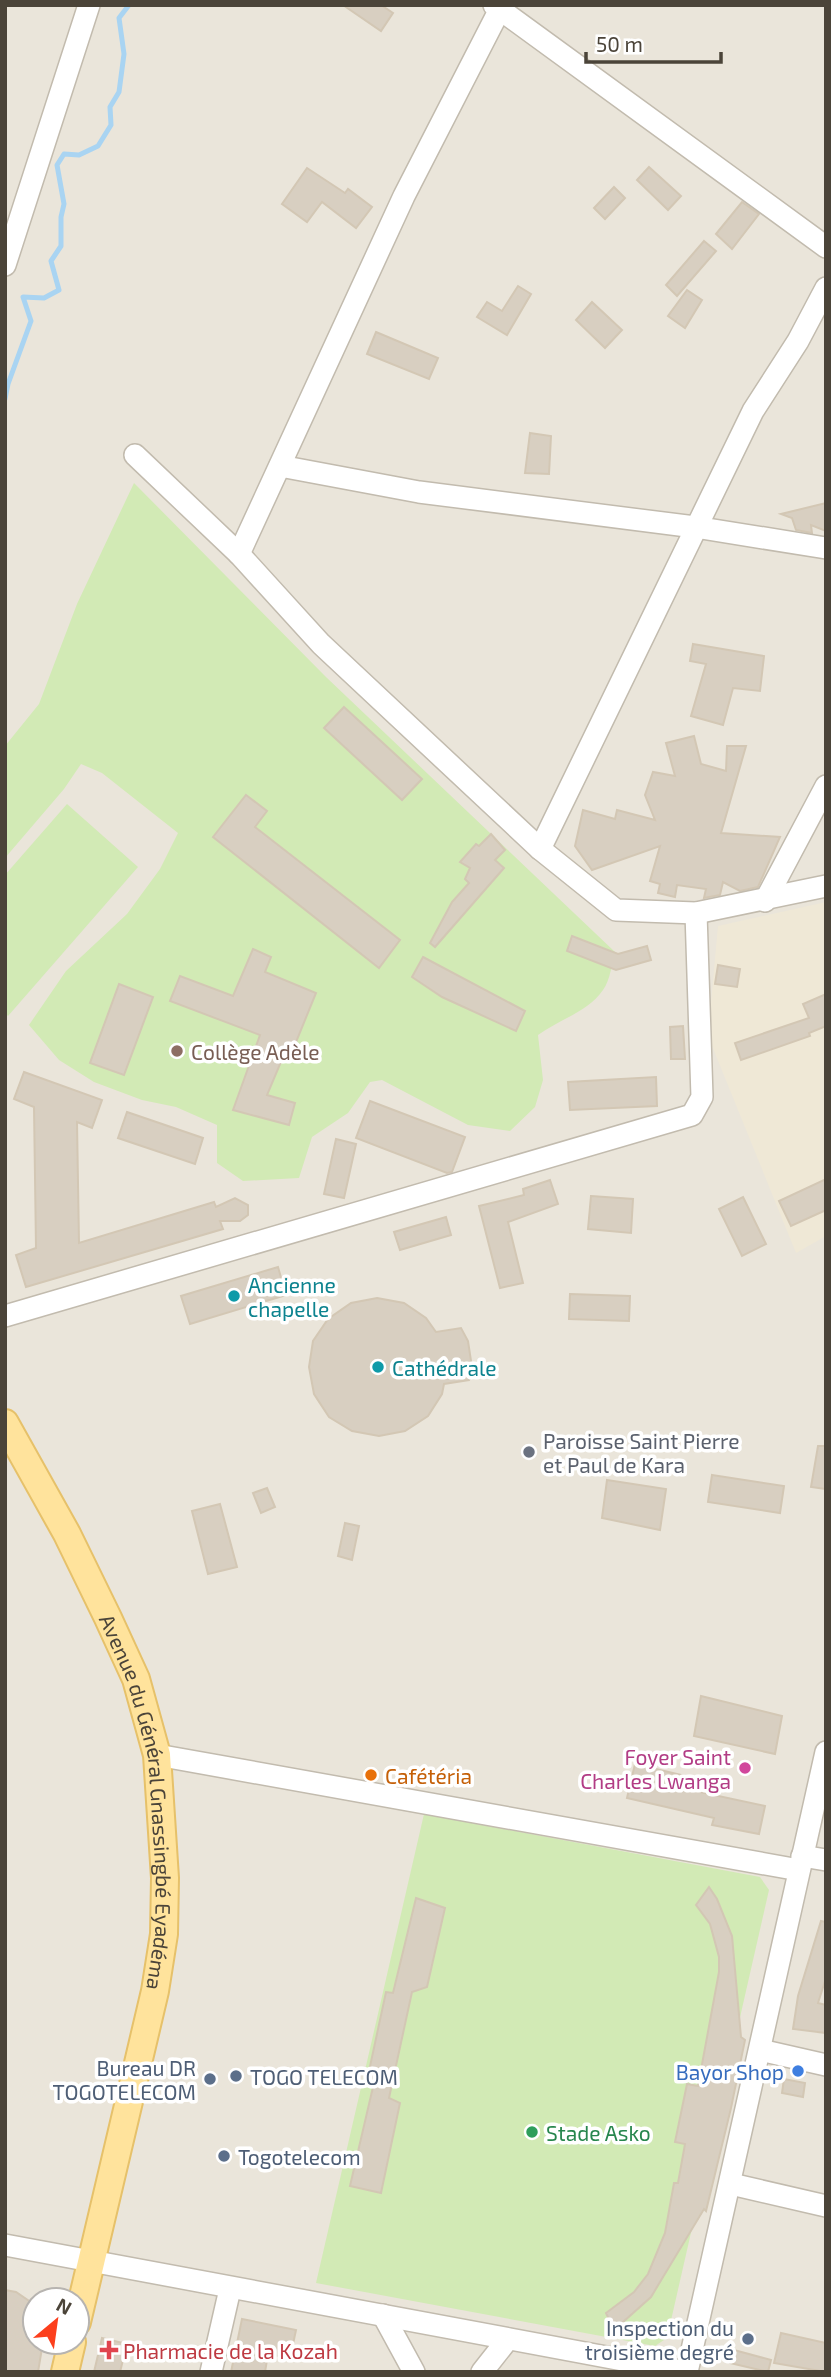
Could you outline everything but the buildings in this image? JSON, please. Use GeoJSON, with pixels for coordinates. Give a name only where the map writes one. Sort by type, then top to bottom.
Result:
{"type":"FeatureCollection","features":[{"type":"Feature","properties":{"kind":"main road","name":"Avenue du Général Gnassingbé Eyadéma"},"geometry":{"type":"LineString","coordinates":[[5,1423],[67,1534],[108,1618],[136,1679],[158,1755],[165,1878],[164,1934],[155,1991],[85,2286]]}},
{"type":"Feature","properties":{"kind":"street"},"geometry":{"type":"LineString","coordinates":[[5,265],[89,5]]}},
{"type":"Feature","properties":{"kind":"street"},"geometry":{"type":"LineString","coordinates":[[239,554],[404,196],[498,7],[826,247]]}},
{"type":"Feature","properties":{"kind":"street"},"geometry":{"type":"LineString","coordinates":[[540,849],[753,411],[798,341],[826,288]]}},
{"type":"Feature","properties":{"kind":"street"},"geometry":{"type":"LineString","coordinates":[[135,455],[239,554],[321,644],[540,849],[617,910],[696,913],[765,901],[826,886]]}},
{"type":"Feature","properties":{"kind":"street"},"geometry":{"type":"LineString","coordinates":[[280,466],[419,492],[695,527],[826,548]]}},
{"type":"Feature","properties":{"kind":"street"},"geometry":{"type":"LineString","coordinates":[[765,901],[826,786]]}},
{"type":"Feature","properties":{"kind":"street"},"geometry":{"type":"LineString","coordinates":[[5,1316],[692,1115],[702,1097],[696,913]]}},
{"type":"Feature","properties":{"kind":"street"},"geometry":{"type":"LineString","coordinates":[[5,2245],[687,2372],[826,1752]]}},
{"type":"Feature","properties":{"kind":"street"},"geometry":{"type":"LineString","coordinates":[[158,1755],[800,1863],[826,1860]]}},
{"type":"Feature","properties":{"kind":"street"},"geometry":{"type":"LineString","coordinates":[[760,2050],[826,2065]]}},
{"type":"Feature","properties":{"kind":"street"},"geometry":{"type":"LineString","coordinates":[[731,2184],[826,2206]]}},
{"type":"Feature","properties":{"kind":"street"},"geometry":{"type":"LineString","coordinates":[[211,2372],[230,2289]]}},
{"type":"Feature","properties":{"kind":"street"},"geometry":{"type":"LineString","coordinates":[[383,2315],[414,2372]]}},
{"type":"Feature","properties":{"kind":"street"},"geometry":{"type":"LineString","coordinates":[[482,2372],[508,2339]]}},
{"type":"Feature","properties":{"kind":"shaded area"},"geometry":{"type":"Polygon","coordinates":[[[5,5],[826,5],[826,2372],[5,2372],[5,5]]]}},
{"type":"Feature","properties":{"kind":"shaded area"},"geometry":{"type":"Polygon","coordinates":[[[826,902],[826,1236],[796,1253],[708,1036],[718,926],[826,902]]]}},
{"type":"Feature","properties":{"kind":"green space"},"geometry":{"type":"Polygon","coordinates":[[[134,483],[326,677],[615,952],[607,982],[597,998],[538,1035],[543,1080],[535,1107],[510,1131],[468,1125],[382,1080],[370,1082],[348,1113],[312,1137],[299,1178],[243,1181],[217,1163],[217,1125],[176,1107],[142,1100],[94,1082],[59,1060],[29,1025],[66,971],[127,914],[160,869],[178,833],[102,773],[81,764],[64,789],[5,858],[5,746],[39,704],[77,604],[134,483]]]}},
{"type":"Feature","properties":{"kind":"green space"},"geometry":{"type":"Polygon","coordinates":[[[67,804],[138,867],[8,1016],[5,1013],[5,875],[67,804]]]}},
{"type":"Feature","properties":{"kind":"green space","name":"Stade Asko"},"geometry":{"type":"Polygon","coordinates":[[[424,1814],[760,1877],[769,1890],[667,2338],[655,2346],[316,2283],[424,1814]]]}},
{"type":"Feature","properties":{"kind":"waterway"},"geometry":{"type":"LineString","coordinates":[[5,399],[31,321],[23,297],[44,298],[59,290],[51,261],[61,246],[64,204],[57,165],[64,154],[79,155],[98,146],[111,125],[110,107],[119,92],[124,54],[119,18],[129,5]]}},
{"type":"Feature","properties":{"kind":"place","name":"Collège Adèle"},"geometry":{"type":"Point","coordinates":[177,1051]}},
{"type":"Feature","properties":{"kind":"place","name":"Ancienne chapelle"},"geometry":{"type":"Point","coordinates":[234,1296]}},
{"type":"Feature","properties":{"kind":"place","name":"Cathédrale"},"geometry":{"type":"Point","coordinates":[378,1367]}},
{"type":"Feature","properties":{"kind":"place","name":"Paroisse Saint Pierre et Paul de Kara"},"geometry":{"type":"Point","coordinates":[529,1452]}},
{"type":"Feature","properties":{"kind":"place","name":"Foyer Saint Charles Lwanga"},"geometry":{"type":"Point","coordinates":[745,1768]}},
{"type":"Feature","properties":{"kind":"place","name":"Cafétéria"},"geometry":{"type":"Point","coordinates":[371,1775]}},
{"type":"Feature","properties":{"kind":"place","name":"Bayor Shop"},"geometry":{"type":"Point","coordinates":[798,2071]}},
{"type":"Feature","properties":{"kind":"place","name":"TOGO TELECOM"},"geometry":{"type":"Point","coordinates":[236,2076]}},
{"type":"Feature","properties":{"kind":"place","name":"Bureau DR TOGOTELECOM"},"geometry":{"type":"Point","coordinates":[210,2079]}},
{"type":"Feature","properties":{"kind":"place","name":"Stade Asko"},"geometry":{"type":"Point","coordinates":[532,2132]}},
{"type":"Feature","properties":{"kind":"place","name":"Togotelecom"},"geometry":{"type":"Point","coordinates":[224,2156]}},
{"type":"Feature","properties":{"kind":"place","name":"Inspection du troisième degré"},"geometry":{"type":"Point","coordinates":[748,2339]}},
{"type":"Feature","properties":{"kind":"place","name":"Pharmacie de la Kozah"},"geometry":{"type":"Point","coordinates":[109,2350]}}]}
